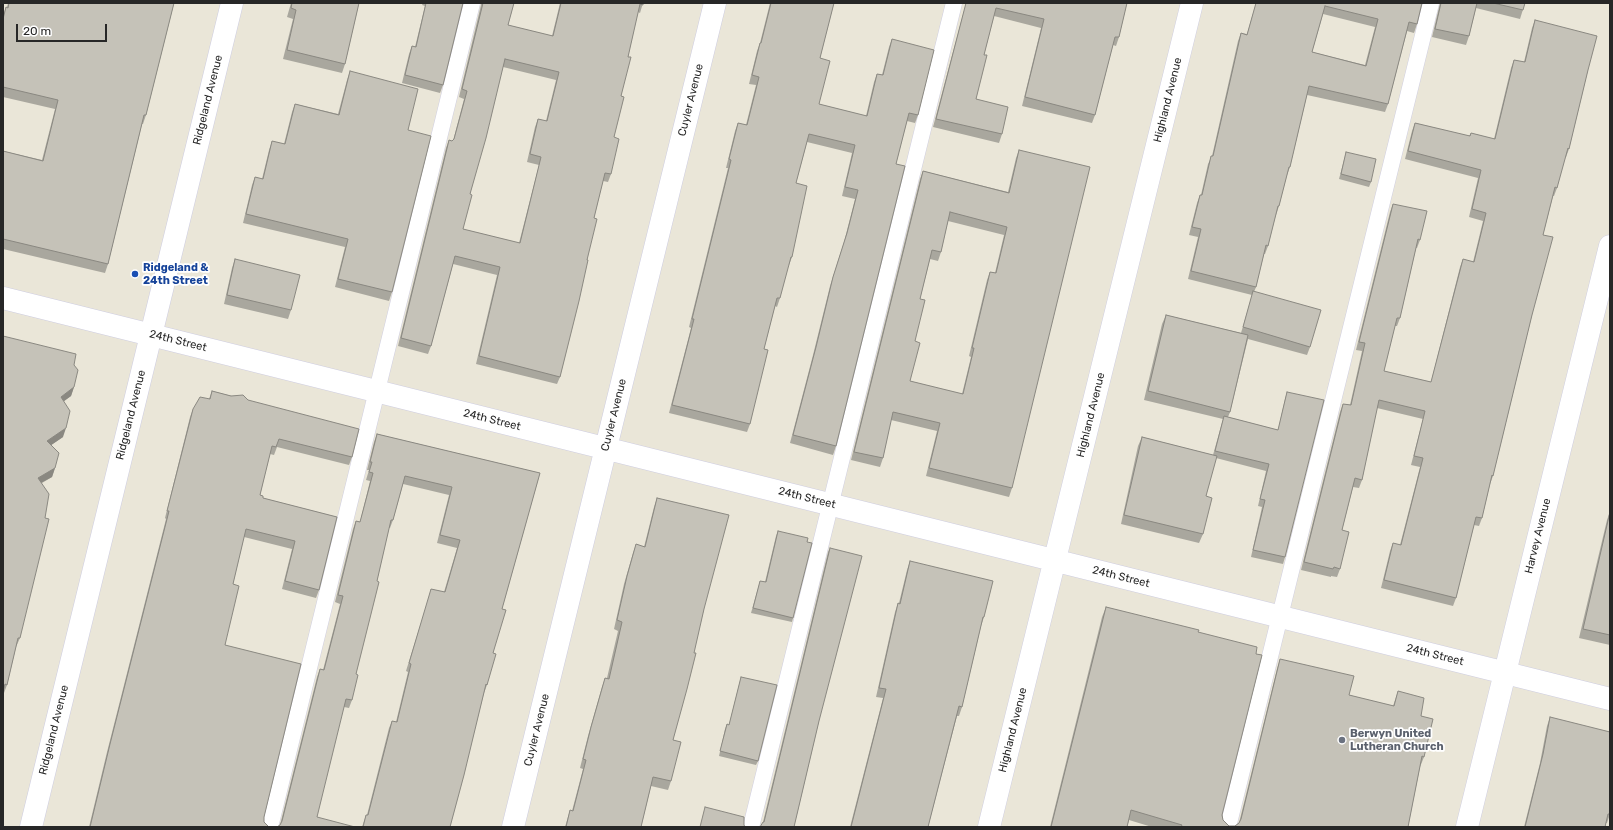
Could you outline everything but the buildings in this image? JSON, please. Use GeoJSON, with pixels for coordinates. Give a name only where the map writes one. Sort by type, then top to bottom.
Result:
{"type":"FeatureCollection","features":[{"type":"Feature","properties":{"kind":"street","name":"Ridgeland Avenue"},"geometry":{"type":"LineString","coordinates":[[31,827],[232,3]]}},
{"type":"Feature","properties":{"kind":"street","name":"Cuyler Avenue"},"geometry":{"type":"LineString","coordinates":[[513,827],[715,3]]}},
{"type":"Feature","properties":{"kind":"street","name":"Highland Avenue"},"geometry":{"type":"LineString","coordinates":[[989,827],[1192,3]]}},
{"type":"Feature","properties":{"kind":"street","name":"Harvey Avenue"},"geometry":{"type":"LineString","coordinates":[[1467,827],[1610,246]]}},
{"type":"Feature","properties":{"kind":"street","name":"24th Street"},"geometry":{"type":"LineString","coordinates":[[3,298],[1610,699]]}},
{"type":"Feature","properties":{"kind":"lane"},"geometry":{"type":"LineString","coordinates":[[270,827],[472,3]]}},
{"type":"Feature","properties":{"kind":"lane"},"geometry":{"type":"LineString","coordinates":[[751,827],[954,3]]}},
{"type":"Feature","properties":{"kind":"lane"},"geometry":{"type":"LineString","coordinates":[[1228,827],[1431,3]]}},
{"type":"Feature","properties":{"kind":"place","name":"Ridgeland & 24th Street"},"geometry":{"type":"Point","coordinates":[135,274]}},
{"type":"Feature","properties":{"kind":"place","name":"Berwyn United Lutheran Church"},"geometry":{"type":"Point","coordinates":[1342,740]}}]}
